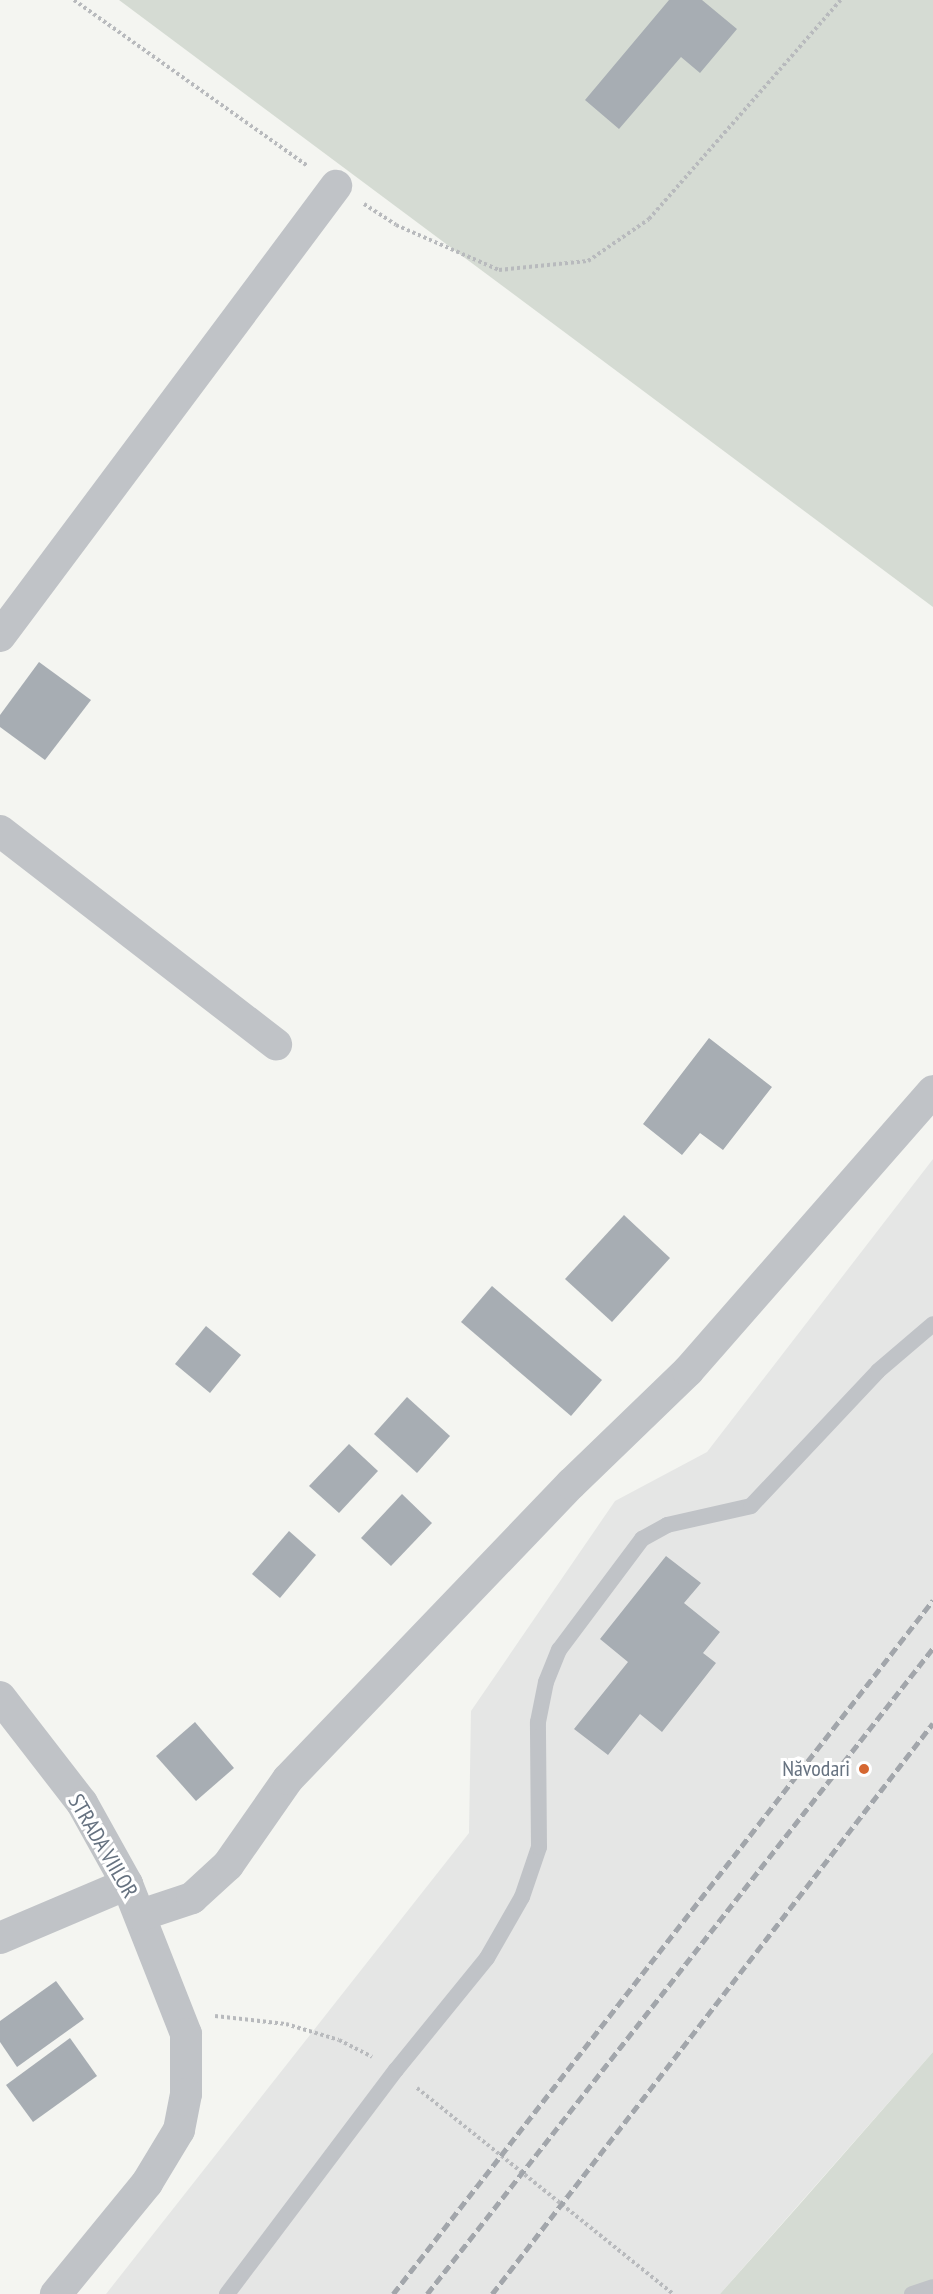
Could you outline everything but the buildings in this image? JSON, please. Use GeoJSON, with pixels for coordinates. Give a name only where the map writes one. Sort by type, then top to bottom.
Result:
{"type":"FeatureCollection","features":[{"type":"Feature","properties":{"kind":"street"},"geometry":{"type":"LineString","coordinates":[[0,636],[336,186]]}},
{"type":"Feature","properties":{"kind":"street"},"geometry":{"type":"LineString","coordinates":[[0,831],[276,1044]]}},
{"type":"Feature","properties":{"kind":"street"},"geometry":{"type":"LineString","coordinates":[[141,1915],[192,1898],[228,1865],[288,1779],[571,1484],[688,1371],[933,1091]]}},
{"type":"Feature","properties":{"kind":"street","name":"STRADA VIILOR"},"geometry":{"type":"LineString","coordinates":[[0,1697],[82,1803],[127,1884],[186,2034],[186,2094],[179,2130],[147,2183],[56,2294]]}},
{"type":"Feature","properties":{"kind":"street"},"geometry":{"type":"LineString","coordinates":[[0,1938],[127,1884]]}},
{"type":"Feature","properties":{"kind":"lane"},"geometry":{"type":"LineString","coordinates":[[227,2294],[396,2070],[487,1958],[522,1897],[539,1847],[538,1722],[546,1682],[559,1650],[642,1539],[667,1525],[751,1506],[878,1371],[933,1324]]}},
{"type":"Feature","properties":{"kind":"lane"},"geometry":{"type":"LineString","coordinates":[[912,2294],[933,2287]]}},
{"type":"Feature","properties":{"kind":"path"},"geometry":{"type":"LineString","coordinates":[[74,0],[336,186],[396,225],[499,270],[588,261],[649,219],[841,0]]}},
{"type":"Feature","properties":{"kind":"path"},"geometry":{"type":"LineString","coordinates":[[176,2011],[286,2024],[339,2040],[396,2070]]}},
{"type":"Feature","properties":{"kind":"path"},"geometry":{"type":"LineString","coordinates":[[436,2103],[673,2294]]}},
{"type":"Feature","properties":{"kind":"shaded area"},"geometry":{"type":"Polygon","coordinates":[[[119,0],[933,0],[933,607],[119,0]]]}},
{"type":"Feature","properties":{"kind":"shaded area"},"geometry":{"type":"Polygon","coordinates":[[[933,1159],[933,2052],[720,2294],[106,2294],[469,1833],[471,1711],[615,1501],[707,1452],[933,1159]]]}},
{"type":"Feature","properties":{"kind":"shaded area"},"geometry":{"type":"Polygon","coordinates":[[[933,2052],[933,2294],[720,2294],[799,2205],[933,2052]]]}},
{"type":"Feature","properties":{"kind":"railway"},"geometry":{"type":"LineString","coordinates":[[393,2294],[933,1600]]}},
{"type":"Feature","properties":{"kind":"railway"},"geometry":{"type":"LineString","coordinates":[[427,2294],[933,1648]]}},
{"type":"Feature","properties":{"kind":"railway"},"geometry":{"type":"LineString","coordinates":[[492,2294],[933,1723]]}},
{"type":"Feature","properties":{"kind":"place","name":"Năvodari"},"geometry":{"type":"Point","coordinates":[864,1769]}}]}
